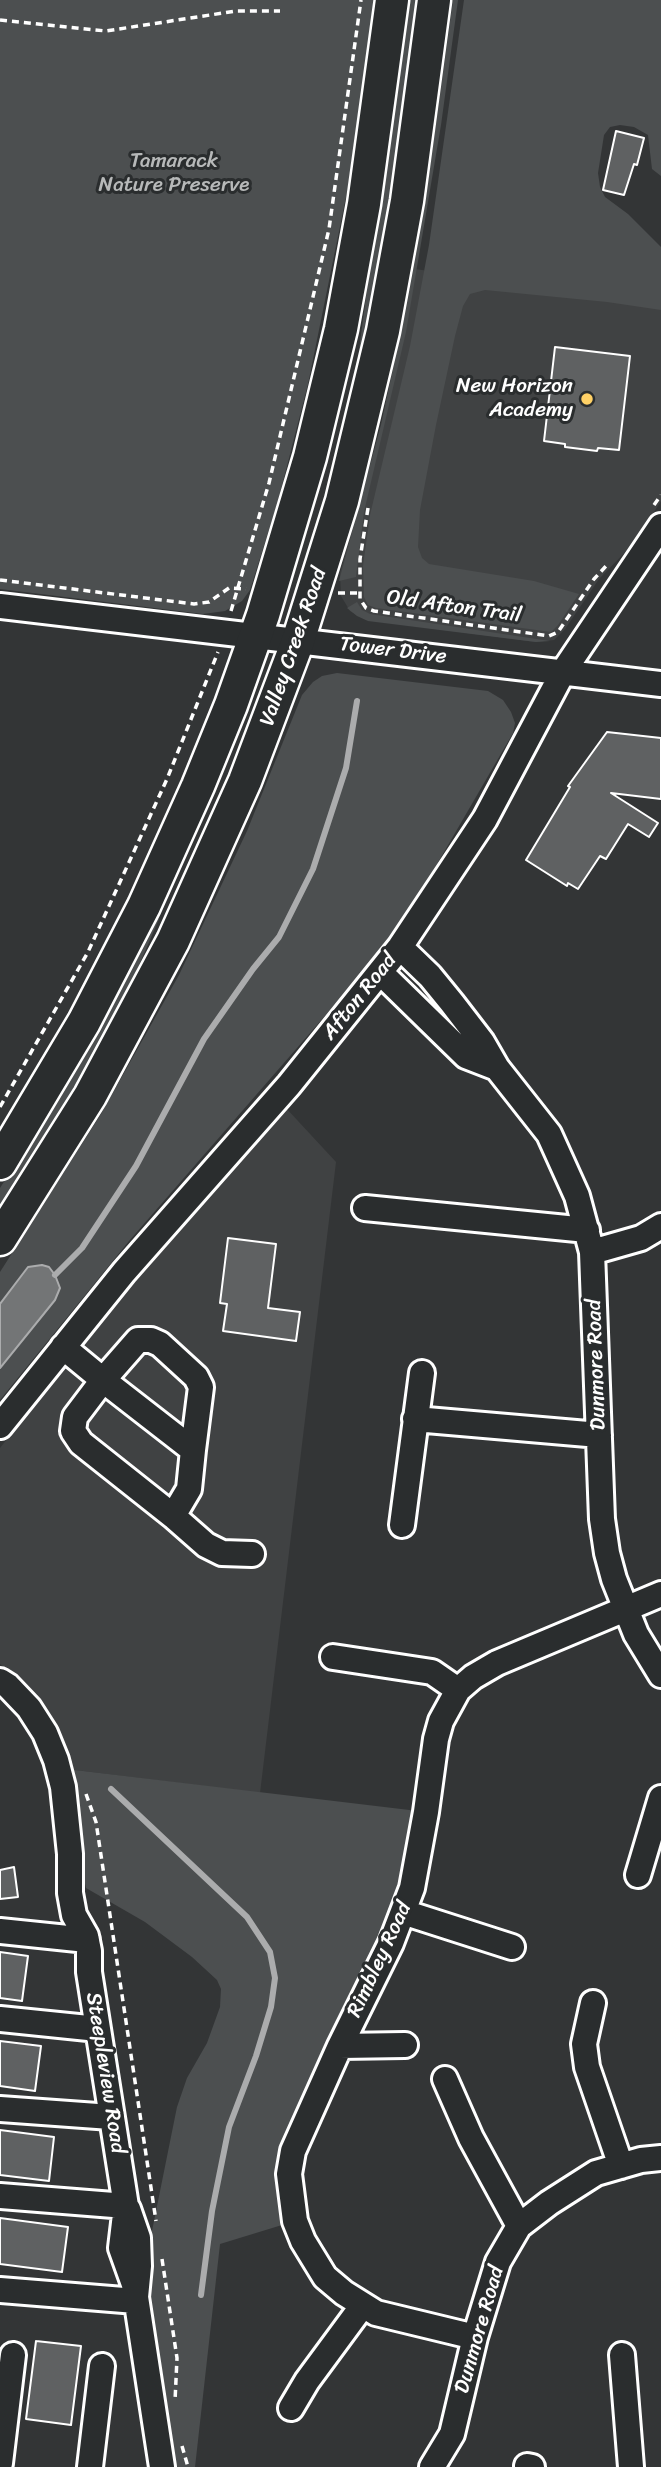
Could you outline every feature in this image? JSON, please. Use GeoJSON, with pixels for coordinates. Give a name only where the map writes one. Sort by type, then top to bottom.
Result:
{"type":"FeatureCollection","features":[{"type":"Feature","properties":{"kind":"main road","name":"Valley Creek Road"},"geometry":{"type":"LineString","coordinates":[[0,1163],[78,1032],[144,906],[198,786],[256,636],[307,468],[341,329],[364,204],[392,0]]}},
{"type":"Feature","properties":{"kind":"main road","name":"Valley Creek Road"},"geometry":{"type":"LineString","coordinates":[[0,1239],[90,1096],[173,941],[246,781],[298,641],[342,501],[383,331],[407,201],[434,0]]}},
{"type":"Feature","properties":{"kind":"street","name":"Afton Road"},"geometry":{"type":"LineString","coordinates":[[0,1426],[124,1272],[289,1085],[381,973],[477,832],[563,672],[661,526]]}},
{"type":"Feature","properties":{"kind":"street","name":"Tower Drive"},"geometry":{"type":"LineString","coordinates":[[0,606],[661,684]]}},
{"type":"Feature","properties":{"kind":"street","name":"Dunmore Road"},"geometry":{"type":"LineString","coordinates":[[400,947],[430,976],[452,1003],[482,1042],[497,1068],[549,1134],[577,1196],[589,1241],[602,1519],[607,1553],[636,1634],[661,1675]]}},
{"type":"Feature","properties":{"kind":"street","name":"Dunmore Road"},"geometry":{"type":"LineString","coordinates":[[381,973],[466,1056],[497,1068]]}},
{"type":"Feature","properties":{"kind":"street"},"geometry":{"type":"LineString","coordinates":[[365,1208],[589,1241],[641,1238],[661,1226]]}},
{"type":"Feature","properties":{"kind":"street"},"geometry":{"type":"LineString","coordinates":[[173,1516],[189,1489],[201,1387],[196,1377],[160,1344],[151,1340],[138,1340],[75,1417],[73,1431],[81,1443],[206,1545],[222,1553],[253,1554]]}},
{"type":"Feature","properties":{"kind":"street"},"geometry":{"type":"LineString","coordinates":[[63,1347],[193,1450]]}},
{"type":"Feature","properties":{"kind":"street"},"geometry":{"type":"LineString","coordinates":[[402,1525],[422,1373]]}},
{"type":"Feature","properties":{"kind":"street"},"geometry":{"type":"LineString","coordinates":[[415,1419],[599,1434]]}},
{"type":"Feature","properties":{"kind":"street","name":"Rimbley Road"},"geometry":{"type":"LineString","coordinates":[[475,2337],[390,2317],[363,2305],[325,2277],[299,2231],[289,2174],[293,2151],[412,1888],[436,1739],[441,1721],[458,1690],[472,1677],[497,1663],[661,1594]]}},
{"type":"Feature","properties":{"kind":"street"},"geometry":{"type":"LineString","coordinates":[[333,1657],[432,1672],[458,1690]]}},
{"type":"Feature","properties":{"kind":"street","name":"Steepleview Road"},"geometry":{"type":"LineString","coordinates":[[0,1681],[29,1709],[45,1733],[63,1787],[72,1907],[87,1940],[126,2206],[121,2248],[136,2295],[162,2467]]}},
{"type":"Feature","properties":{"kind":"street"},"geometry":{"type":"LineString","coordinates":[[638,1875],[661,1798]]}},
{"type":"Feature","properties":{"kind":"street"},"geometry":{"type":"LineString","coordinates":[[403,1912],[512,1947]]}},
{"type":"Feature","properties":{"kind":"street"},"geometry":{"type":"LineString","coordinates":[[0,1931],[87,1940]]}},
{"type":"Feature","properties":{"kind":"street"},"geometry":{"type":"LineString","coordinates":[[593,2003],[584,2044],[587,2067],[621,2166]]}},
{"type":"Feature","properties":{"kind":"street"},"geometry":{"type":"LineString","coordinates":[[0,2019],[98,2029]]}},
{"type":"Feature","properties":{"kind":"street"},"geometry":{"type":"LineString","coordinates":[[340,2046],[405,2045]]}},
{"type":"Feature","properties":{"kind":"street"},"geometry":{"type":"LineString","coordinates":[[445,2079],[471,2138],[519,2227]]}},
{"type":"Feature","properties":{"kind":"street"},"geometry":{"type":"LineString","coordinates":[[0,2109],[111,2117]]}},
{"type":"Feature","properties":{"kind":"street","name":"Dunmore Road"},"geometry":{"type":"LineString","coordinates":[[432,2467],[452,2434],[475,2337],[498,2262],[519,2227],[549,2203],[596,2173],[641,2160],[661,2158]]}},
{"type":"Feature","properties":{"kind":"street"},"geometry":{"type":"LineString","coordinates":[[0,2196],[126,2206]]}},
{"type":"Feature","properties":{"kind":"street"},"geometry":{"type":"LineString","coordinates":[[0,2290],[136,2295]]}},
{"type":"Feature","properties":{"kind":"street"},"geometry":{"type":"LineString","coordinates":[[291,2408],[307,2381],[363,2305]]}},
{"type":"Feature","properties":{"kind":"street"},"geometry":{"type":"LineString","coordinates":[[0,2463],[13,2355]]}},
{"type":"Feature","properties":{"kind":"street"},"geometry":{"type":"LineString","coordinates":[[622,2356],[631,2467]]}},
{"type":"Feature","properties":{"kind":"street"},"geometry":{"type":"LineString","coordinates":[[90,2467],[102,2366]]}},
{"type":"Feature","properties":{"kind":"street"},"geometry":{"type":"LineString","coordinates":[[527,2466],[533,2467]]}},
{"type":"Feature","properties":{"kind":"path"},"geometry":{"type":"LineString","coordinates":[[0,580],[194,604],[209,601],[229,588],[237,588],[270,483],[327,239],[362,0]]}},
{"type":"Feature","properties":{"kind":"path"},"geometry":{"type":"LineString","coordinates":[[0,20],[106,31],[236,11],[280,11]]}},
{"type":"Feature","properties":{"kind":"path","name":"Old Afton Trail"},"geometry":{"type":"LineString","coordinates":[[360,593],[364,606],[374,611],[532,634],[555,634]]}},
{"type":"Feature","properties":{"kind":"path"},"geometry":{"type":"LineString","coordinates":[[0,1107],[88,952],[167,779],[212,670]]}},
{"type":"Feature","properties":{"kind":"shaded area"},"geometry":{"type":"Polygon","coordinates":[[[414,269],[661,300],[661,501],[634,543],[599,579],[565,629],[554,640],[536,642],[366,620],[350,611],[341,596],[340,573],[381,425],[414,269]]]}},
{"type":"Feature","properties":{"kind":"shaded area"},"geometry":{"type":"Polygon","coordinates":[[[285,1107],[336,1162],[260,1793],[75,1770],[75,1777],[62,1736],[49,1712],[28,1686],[0,1664],[0,1448],[124,1293],[285,1107]]]}},
{"type":"Feature","properties":{"kind":"shaded area"},"geometry":{"type":"Polygon","coordinates":[[[28,1267],[49,1267],[60,1288],[55,1300],[0,1368],[0,1304],[28,1267]]]}},
{"type":"Feature","properties":{"kind":"green space","name":"Tamarack Nature Preserve"},"geometry":{"type":"Polygon","coordinates":[[[0,0],[374,0],[348,187],[308,384],[278,501],[250,590],[242,601],[225,611],[203,614],[0,589],[0,0]]]}},
{"type":"Feature","properties":{"kind":"green space"},"geometry":{"type":"Polygon","coordinates":[[[405,0],[421,0],[397,176],[360,374],[356,373],[405,0]]]}},
{"type":"Feature","properties":{"kind":"green space"},"geometry":{"type":"Polygon","coordinates":[[[453,0],[458,0],[441,125],[406,332],[364,512],[356,577],[339,581],[381,425],[407,305],[425,204],[453,0]]]}},
{"type":"Feature","properties":{"kind":"green space"},"geometry":{"type":"Polygon","coordinates":[[[464,0],[661,0],[661,176],[652,169],[648,135],[634,127],[620,125],[610,127],[604,135],[598,173],[605,197],[628,214],[661,247],[661,310],[485,290],[470,294],[463,306],[455,336],[420,510],[418,547],[422,558],[429,564],[534,581],[579,594],[551,632],[376,608],[368,605],[364,597],[363,566],[370,515],[410,346],[429,245],[464,0]]]}},
{"type":"Feature","properties":{"kind":"green space"},"geometry":{"type":"Polygon","coordinates":[[[357,602],[362,610],[370,614],[550,641],[536,642],[368,621],[347,608],[357,602]]]}},
{"type":"Feature","properties":{"kind":"green space"},"geometry":{"type":"Polygon","coordinates":[[[337,673],[488,691],[503,700],[511,712],[515,723],[513,733],[433,871],[395,929],[357,979],[129,1241],[0,1400],[0,1272],[101,1114],[179,975],[247,831],[302,695],[322,676],[337,673]]]}},
{"type":"Feature","properties":{"kind":"green space"},"geometry":{"type":"Polygon","coordinates":[[[154,916],[159,919],[107,1039],[0,1215],[0,1188],[154,916]]]}},
{"type":"Feature","properties":{"kind":"green space"},"geometry":{"type":"Polygon","coordinates":[[[58,1768],[426,1812],[418,1862],[302,2128],[295,2221],[220,2244],[195,2467],[162,2467],[135,2294],[152,2231],[177,2107],[187,2078],[207,2043],[220,2007],[221,1989],[217,1980],[192,1957],[145,1922],[86,1888],[58,1768]]]}},
{"type":"Feature","properties":{"kind":"building"},"geometry":{"type":"Polygon","coordinates":[[[616,131],[644,138],[637,165],[634,164],[624,195],[603,190],[616,131]]]}},
{"type":"Feature","properties":{"kind":"building","name":"New Horizon Academy"},"geometry":{"type":"Polygon","coordinates":[[[555,347],[630,356],[619,450],[598,448],[597,451],[544,441],[555,347]]]}},
{"type":"Feature","properties":{"kind":"building"},"geometry":{"type":"Polygon","coordinates":[[[607,732],[661,738],[661,799],[611,793],[658,823],[649,837],[628,824],[606,859],[600,856],[578,889],[568,883],[567,886],[526,860],[570,787],[568,786],[607,732]]]}},
{"type":"Feature","properties":{"kind":"building"},"geometry":{"type":"Polygon","coordinates":[[[228,1238],[276,1244],[268,1308],[300,1312],[296,1341],[223,1331],[227,1304],[220,1303],[228,1238]]]}},
{"type":"Feature","properties":{"kind":"building"},"geometry":{"type":"Polygon","coordinates":[[[14,1867],[18,1897],[0,1899],[0,1870],[14,1867]]]}},
{"type":"Feature","properties":{"kind":"building"},"geometry":{"type":"Polygon","coordinates":[[[0,1952],[28,1956],[22,2001],[0,1998],[0,1952]]]}},
{"type":"Feature","properties":{"kind":"building"},"geometry":{"type":"Polygon","coordinates":[[[0,2041],[41,2046],[35,2091],[0,2086],[0,2041]]]}},
{"type":"Feature","properties":{"kind":"building"},"geometry":{"type":"Polygon","coordinates":[[[0,2130],[54,2137],[49,2181],[0,2175],[0,2130]]]}},
{"type":"Feature","properties":{"kind":"building"},"geometry":{"type":"Polygon","coordinates":[[[0,2218],[68,2227],[62,2272],[0,2264],[0,2218]]]}},
{"type":"Feature","properties":{"kind":"building"},"geometry":{"type":"Polygon","coordinates":[[[36,2341],[81,2346],[71,2425],[26,2419],[36,2341]]]}},
{"type":"Feature","properties":{"kind":"waterway"},"geometry":{"type":"LineString","coordinates":[[55,1275],[82,1248],[136,1166],[204,1039],[279,937],[313,869],[346,768],[357,701]]}},
{"type":"Feature","properties":{"kind":"waterway"},"geometry":{"type":"LineString","coordinates":[[111,1789],[247,1917],[270,1952],[275,1978],[271,2007],[256,2056],[229,2127],[212,2211],[201,2295]]}},
{"type":"Feature","properties":{"kind":"place","name":"New Horizon Academy"},"geometry":{"type":"Point","coordinates":[587,399]}}]}
